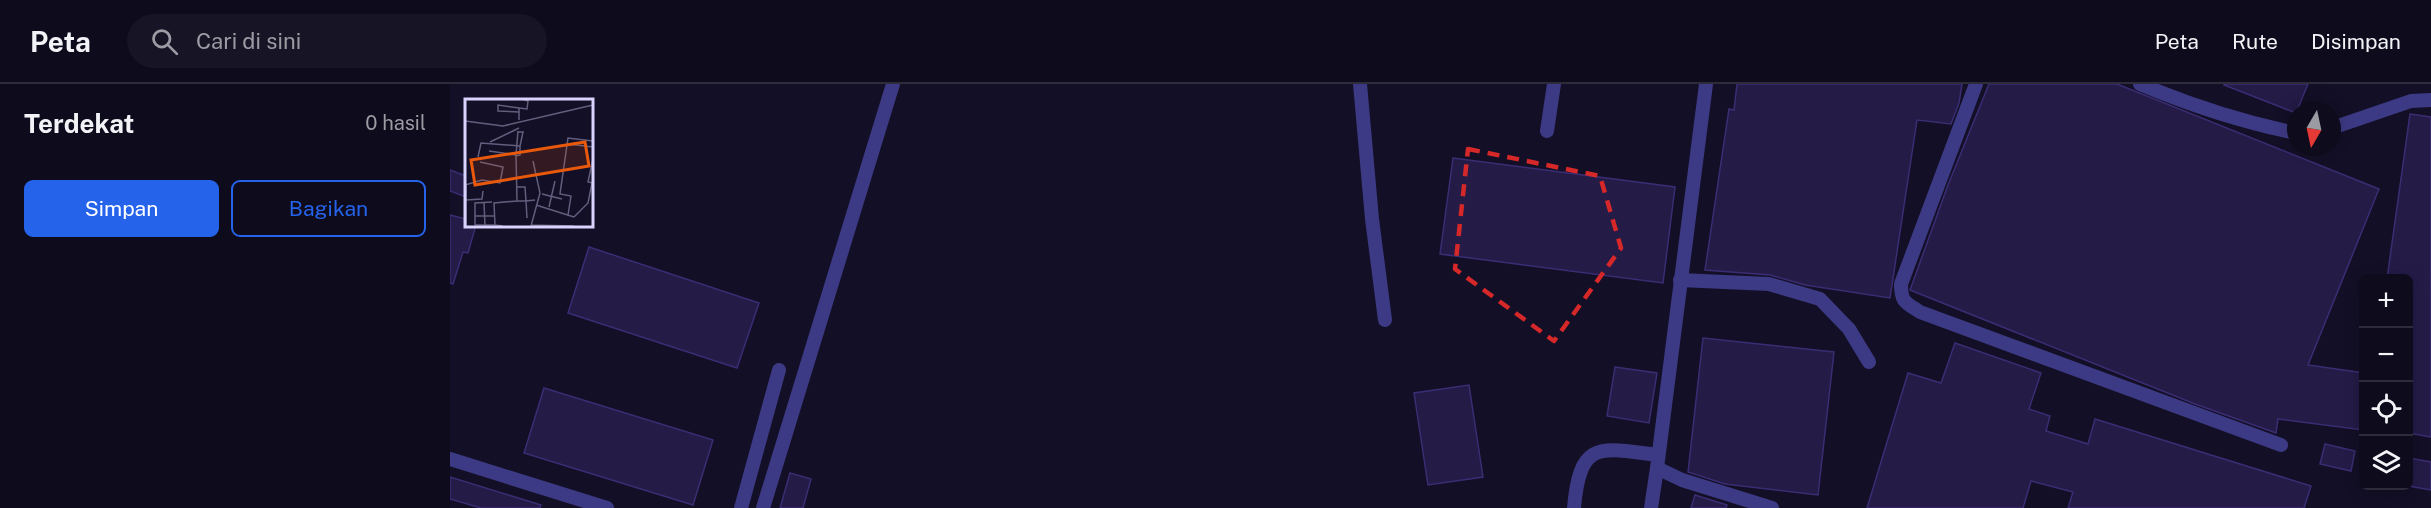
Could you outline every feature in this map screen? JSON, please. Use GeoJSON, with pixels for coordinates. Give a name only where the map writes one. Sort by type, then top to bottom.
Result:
{"type":"FeatureCollection","features":[{"type":"Feature","properties":{"kind":"street"},"geometry":{"type":"LineString","coordinates":[[763,508],[893,84]]}},
{"type":"Feature","properties":{"kind":"street"},"geometry":{"type":"LineString","coordinates":[[1360,84],[1372,219],[1385,320]]}},
{"type":"Feature","properties":{"kind":"street"},"geometry":{"type":"LineString","coordinates":[[1547,130],[1554,84]]}},
{"type":"Feature","properties":{"kind":"street"},"geometry":{"type":"LineString","coordinates":[[1651,508],[1706,84]]}},
{"type":"Feature","properties":{"kind":"street"},"geometry":{"type":"LineString","coordinates":[[1976,84],[1901,284],[1901,298],[1904,302],[1920,312],[2281,445]]}},
{"type":"Feature","properties":{"kind":"street"},"geometry":{"type":"LineString","coordinates":[[2140,84],[2186,103],[2260,126],[2287,131]]}},
{"type":"Feature","properties":{"kind":"street"},"geometry":{"type":"LineString","coordinates":[[2341,125],[2411,101],[2431,100]]}},
{"type":"Feature","properties":{"kind":"street"},"geometry":{"type":"LineString","coordinates":[[1680,280],[1769,284],[1820,299],[1849,329],[1869,362]]}},
{"type":"Feature","properties":{"kind":"street"},"geometry":{"type":"LineString","coordinates":[[741,508],[779,369]]}},
{"type":"Feature","properties":{"kind":"street"},"geometry":{"type":"LineString","coordinates":[[1574,508],[1576,488],[1583,465],[1595,452],[1610,450],[1658,462],[1682,480],[1772,508]]}},
{"type":"Feature","properties":{"kind":"street"},"geometry":{"type":"LineString","coordinates":[[450,459],[607,508]]}},
{"type":"Feature","properties":{"kind":"highlighted area"},"geometry":{"type":"Polygon","coordinates":[[[1468,149],[1600,176],[1621,248],[1554,341],[1455,269],[1468,149]]]}},
{"type":"Feature","properties":{"kind":"building"},"geometry":{"type":"Polygon","coordinates":[[[1737,84],[1962,84],[1959,103],[1951,124],[1917,120],[1890,298],[1805,285],[1770,275],[1705,270],[1729,109],[1734,110],[1737,84]]]}},
{"type":"Feature","properties":{"kind":"building"},"geometry":{"type":"Polygon","coordinates":[[[1989,84],[2117,84],[2287,152],[2287,156],[2297,156],[2379,189],[2308,365],[2359,372],[2359,429],[2278,419],[2276,433],[2195,404],[1910,290],[1948,185],[1989,84]]]}},
{"type":"Feature","properties":{"kind":"building"},"geometry":{"type":"Polygon","coordinates":[[[2224,84],[2308,84],[2301,102],[2287,102],[2287,110],[2224,84]]]}},
{"type":"Feature","properties":{"kind":"building"},"geometry":{"type":"Polygon","coordinates":[[[2410,114],[2431,117],[2431,437],[2413,434],[2413,274],[2388,274],[2410,114]]]}},
{"type":"Feature","properties":{"kind":"building"},"geometry":{"type":"Polygon","coordinates":[[[1453,158],[1675,187],[1663,283],[1440,254],[1453,158]]]}},
{"type":"Feature","properties":{"kind":"building"},"geometry":{"type":"Polygon","coordinates":[[[450,170],[465,176],[465,197],[450,191],[450,170]]]}},
{"type":"Feature","properties":{"kind":"building"},"geometry":{"type":"Polygon","coordinates":[[[450,215],[465,219],[465,226],[476,226],[468,253],[463,252],[453,284],[450,283],[450,215]]]}},
{"type":"Feature","properties":{"kind":"building"},"geometry":{"type":"Polygon","coordinates":[[[589,247],[759,303],[737,368],[568,313],[589,247]]]}},
{"type":"Feature","properties":{"kind":"building"},"geometry":{"type":"Polygon","coordinates":[[[1703,338],[1834,352],[1818,495],[1725,484],[1688,472],[1703,338]]]}},
{"type":"Feature","properties":{"kind":"building"},"geometry":{"type":"Polygon","coordinates":[[[1955,343],[2041,373],[2029,409],[2050,416],[2046,431],[2088,444],[2095,419],[2311,486],[2304,508],[2068,508],[2073,492],[2031,481],[2023,508],[1867,508],[1908,373],[1941,383],[1955,343]]]}},
{"type":"Feature","properties":{"kind":"building"},"geometry":{"type":"Polygon","coordinates":[[[1615,367],[1657,373],[1649,423],[1607,416],[1615,367]]]}},
{"type":"Feature","properties":{"kind":"building"},"geometry":{"type":"Polygon","coordinates":[[[1469,385],[1483,477],[1428,485],[1414,393],[1469,385]]]}},
{"type":"Feature","properties":{"kind":"building"},"geometry":{"type":"Polygon","coordinates":[[[544,388],[713,440],[693,505],[524,453],[544,388]]]}},
{"type":"Feature","properties":{"kind":"building"},"geometry":{"type":"Polygon","coordinates":[[[2325,444],[2355,451],[2351,471],[2320,464],[2325,444]]]}},
{"type":"Feature","properties":{"kind":"building"},"geometry":{"type":"Polygon","coordinates":[[[2413,459],[2431,462],[2431,490],[2413,487],[2413,459]]]}},
{"type":"Feature","properties":{"kind":"building"},"geometry":{"type":"Polygon","coordinates":[[[790,473],[811,479],[803,508],[780,508],[790,473]]]}},
{"type":"Feature","properties":{"kind":"building"},"geometry":{"type":"Polygon","coordinates":[[[450,477],[541,505],[540,508],[481,508],[450,499],[450,477]]]}},
{"type":"Feature","properties":{"kind":"building"},"geometry":{"type":"Polygon","coordinates":[[[1695,495],[1727,505],[1726,508],[1691,508],[1695,495]]]}}]}
